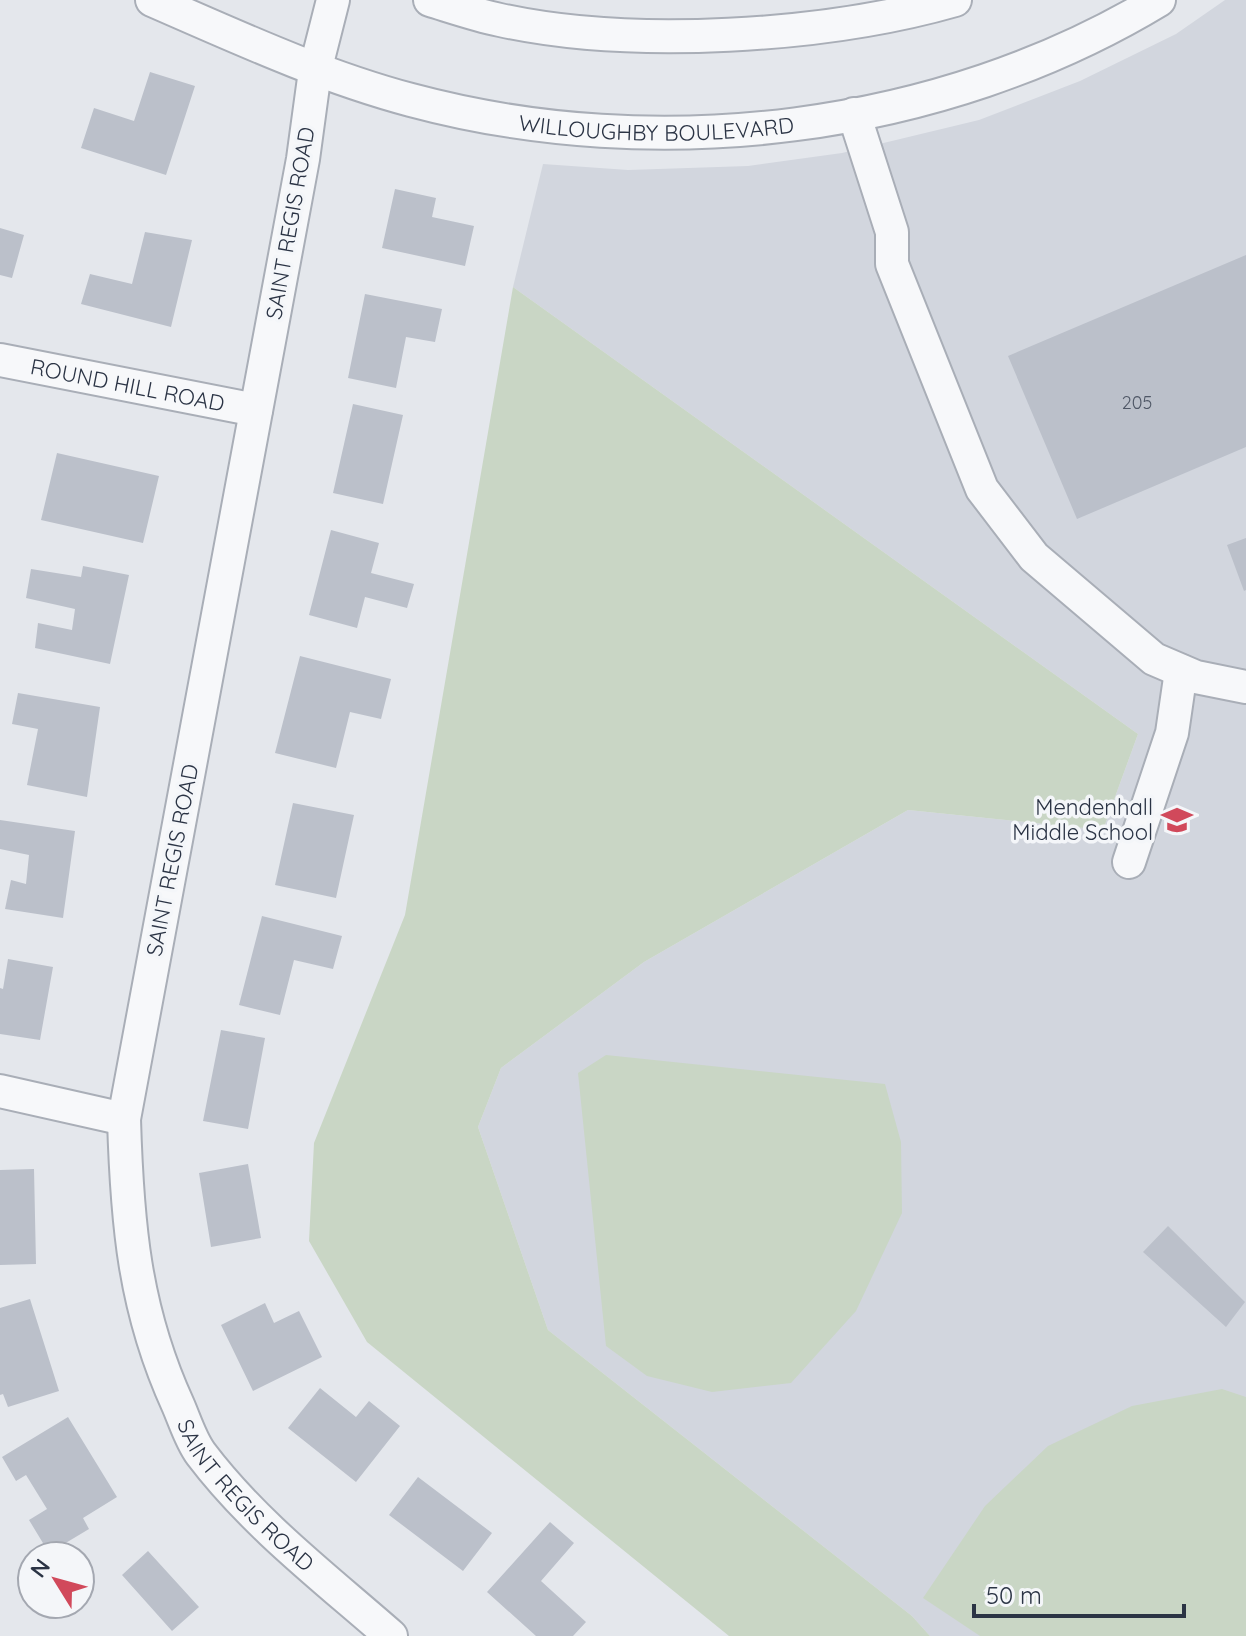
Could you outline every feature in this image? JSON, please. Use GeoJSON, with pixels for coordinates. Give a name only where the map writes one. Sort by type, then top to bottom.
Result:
{"type":"FeatureCollection","features":[{"type":"Feature","properties":{"kind":"street","name":"WILLOUGHBY BOULEVARD"},"geometry":{"type":"LineString","coordinates":[[152,0],[315,71],[412,100],[510,122],[588,131],[673,133],[756,128],[854,114],[972,84],[1070,48],[1159,0]]}},
{"type":"Feature","properties":{"kind":"street","name":"SAINT REGIS ROAD"},"geometry":{"type":"LineString","coordinates":[[333,0],[315,71],[303,159],[124,1119],[127,1221],[137,1283],[163,1373],[199,1453],[265,1524],[391,1636]]}},
{"type":"Feature","properties":{"kind":"street"},"geometry":{"type":"LineString","coordinates":[[430,0],[501,20],[578,31],[717,35],[860,21],[955,0]]}},
{"type":"Feature","properties":{"kind":"street"},"geometry":{"type":"LineString","coordinates":[[854,114],[892,232],[892,264],[982,489],[1034,557],[1154,659],[1181,671],[1246,687]]}},
{"type":"Feature","properties":{"kind":"street","name":"ROUND HILL ROAD"},"geometry":{"type":"LineString","coordinates":[[0,360],[256,410]]}},
{"type":"Feature","properties":{"kind":"street"},"geometry":{"type":"LineString","coordinates":[[1129,862],[1172,733],[1181,671]]}},
{"type":"Feature","properties":{"kind":"street"},"geometry":{"type":"LineString","coordinates":[[0,1091],[124,1119]]}},
{"type":"Feature","properties":{"kind":"shaded area","name":"Mendenhall Middle School"},"geometry":{"type":"Polygon","coordinates":[[[1225,0],[1246,0],[1246,1636],[930,1636],[912,1616],[548,1330],[478,1127],[501,1068],[644,962],[908,810],[1103,830],[1138,734],[513,287],[543,164],[628,170],[748,166],[842,153],[979,120],[1080,81],[1176,34],[1225,0]]]}},
{"type":"Feature","properties":{"kind":"green space"},"geometry":{"type":"Polygon","coordinates":[[[513,287],[1138,734],[1103,830],[908,810],[644,962],[501,1068],[478,1127],[548,1330],[912,1616],[930,1636],[729,1636],[367,1342],[309,1241],[314,1143],[405,915],[513,287]]]}},
{"type":"Feature","properties":{"kind":"green space"},"geometry":{"type":"Polygon","coordinates":[[[606,1055],[885,1084],[901,1142],[902,1213],[856,1311],[791,1383],[712,1392],[647,1376],[606,1346],[578,1073],[606,1055]]]}},
{"type":"Feature","properties":{"kind":"green space"},"geometry":{"type":"Polygon","coordinates":[[[1222,1389],[1246,1397],[1246,1636],[980,1636],[923,1598],[985,1506],[1048,1446],[1132,1406],[1222,1389]]]}},
{"type":"Feature","properties":{"kind":"building"},"geometry":{"type":"Polygon","coordinates":[[[150,72],[195,86],[166,175],[81,148],[94,108],[134,121],[150,72]]]}},
{"type":"Feature","properties":{"kind":"building"},"geometry":{"type":"Polygon","coordinates":[[[395,189],[436,198],[432,217],[474,226],[465,266],[382,248],[395,189]]]}},
{"type":"Feature","properties":{"kind":"building"},"geometry":{"type":"Polygon","coordinates":[[[0,228],[24,235],[12,278],[0,275],[0,228]]]}},
{"type":"Feature","properties":{"kind":"building"},"geometry":{"type":"Polygon","coordinates":[[[145,232],[192,240],[171,327],[81,304],[90,274],[132,284],[145,232]]]}},
{"type":"Feature","properties":{"kind":"building"},"geometry":{"type":"Polygon","coordinates":[[[1246,255],[1246,447],[1077,519],[1008,356],[1246,255]]]}},
{"type":"Feature","properties":{"kind":"building"},"geometry":{"type":"Polygon","coordinates":[[[365,294],[442,309],[435,342],[406,337],[396,388],[348,378],[365,294]]]}},
{"type":"Feature","properties":{"kind":"building"},"geometry":{"type":"Polygon","coordinates":[[[353,404],[403,415],[383,504],[333,493],[353,404]]]}},
{"type":"Feature","properties":{"kind":"building"},"geometry":{"type":"Polygon","coordinates":[[[57,453],[159,476],[143,543],[41,520],[57,453]]]}},
{"type":"Feature","properties":{"kind":"building"},"geometry":{"type":"Polygon","coordinates":[[[331,530],[379,543],[371,573],[414,584],[407,608],[365,597],[357,628],[309,615],[331,530]]]}},
{"type":"Feature","properties":{"kind":"building"},"geometry":{"type":"Polygon","coordinates":[[[1246,538],[1246,590],[1244,591],[1227,545],[1246,538]]]}},
{"type":"Feature","properties":{"kind":"building"},"geometry":{"type":"Polygon","coordinates":[[[83,566],[129,575],[110,664],[35,648],[38,623],[72,630],[75,609],[26,598],[31,569],[81,577],[83,566]]]}},
{"type":"Feature","properties":{"kind":"building"},"geometry":{"type":"Polygon","coordinates":[[[300,656],[391,679],[381,719],[350,712],[336,768],[275,753],[300,656]]]}},
{"type":"Feature","properties":{"kind":"building"},"geometry":{"type":"Polygon","coordinates":[[[18,693],[100,707],[87,797],[27,785],[38,729],[12,724],[18,693]]]}},
{"type":"Feature","properties":{"kind":"building"},"geometry":{"type":"Polygon","coordinates":[[[293,803],[354,815],[336,898],[275,885],[293,803]]]}},
{"type":"Feature","properties":{"kind":"building"},"geometry":{"type":"Polygon","coordinates":[[[0,820],[75,831],[63,918],[5,909],[11,880],[26,884],[29,855],[0,849],[0,820]]]}},
{"type":"Feature","properties":{"kind":"building"},"geometry":{"type":"Polygon","coordinates":[[[262,916],[342,936],[333,969],[294,960],[280,1015],[239,1005],[262,916]]]}},
{"type":"Feature","properties":{"kind":"building"},"geometry":{"type":"Polygon","coordinates":[[[8,959],[53,967],[40,1040],[0,1034],[0,988],[3,989],[8,959]]]}},
{"type":"Feature","properties":{"kind":"building"},"geometry":{"type":"Polygon","coordinates":[[[221,1030],[265,1038],[248,1129],[203,1121],[221,1030]]]}},
{"type":"Feature","properties":{"kind":"building"},"geometry":{"type":"Polygon","coordinates":[[[248,1164],[261,1238],[211,1247],[199,1173],[248,1164]]]}},
{"type":"Feature","properties":{"kind":"building"},"geometry":{"type":"Polygon","coordinates":[[[34,1169],[36,1264],[0,1265],[0,1170],[34,1169]]]}},
{"type":"Feature","properties":{"kind":"building"},"geometry":{"type":"Polygon","coordinates":[[[1168,1226],[1245,1302],[1226,1327],[1143,1252],[1168,1226]]]}},
{"type":"Feature","properties":{"kind":"building"},"geometry":{"type":"Polygon","coordinates":[[[30,1299],[59,1391],[8,1407],[3,1394],[0,1395],[0,1308],[30,1299]]]}},
{"type":"Feature","properties":{"kind":"building"},"geometry":{"type":"Polygon","coordinates":[[[265,1303],[274,1323],[299,1311],[322,1357],[253,1391],[221,1325],[265,1303]]]}},
{"type":"Feature","properties":{"kind":"building"},"geometry":{"type":"Polygon","coordinates":[[[320,1388],[356,1417],[369,1401],[400,1426],[356,1482],[288,1428],[320,1388]]]}},
{"type":"Feature","properties":{"kind":"building"},"geometry":{"type":"Polygon","coordinates":[[[68,1417],[117,1497],[83,1518],[89,1529],[71,1540],[41,1540],[29,1520],[47,1509],[26,1475],[16,1481],[2,1457],[68,1417]]]}},
{"type":"Feature","properties":{"kind":"building"},"geometry":{"type":"Polygon","coordinates":[[[418,1477],[492,1533],[463,1571],[389,1515],[418,1477]]]}},
{"type":"Feature","properties":{"kind":"building"},"geometry":{"type":"Polygon","coordinates":[[[550,1522],[574,1543],[541,1581],[586,1622],[573,1636],[536,1636],[487,1592],[550,1522]]]}},
{"type":"Feature","properties":{"kind":"building"},"geometry":{"type":"Polygon","coordinates":[[[148,1551],[199,1607],[172,1631],[122,1575],[148,1551]]]}},
{"type":"Feature","properties":{"kind":"place","name":"Mendenhall Middle School"},"geometry":{"type":"Point","coordinates":[1177,820]}}]}
